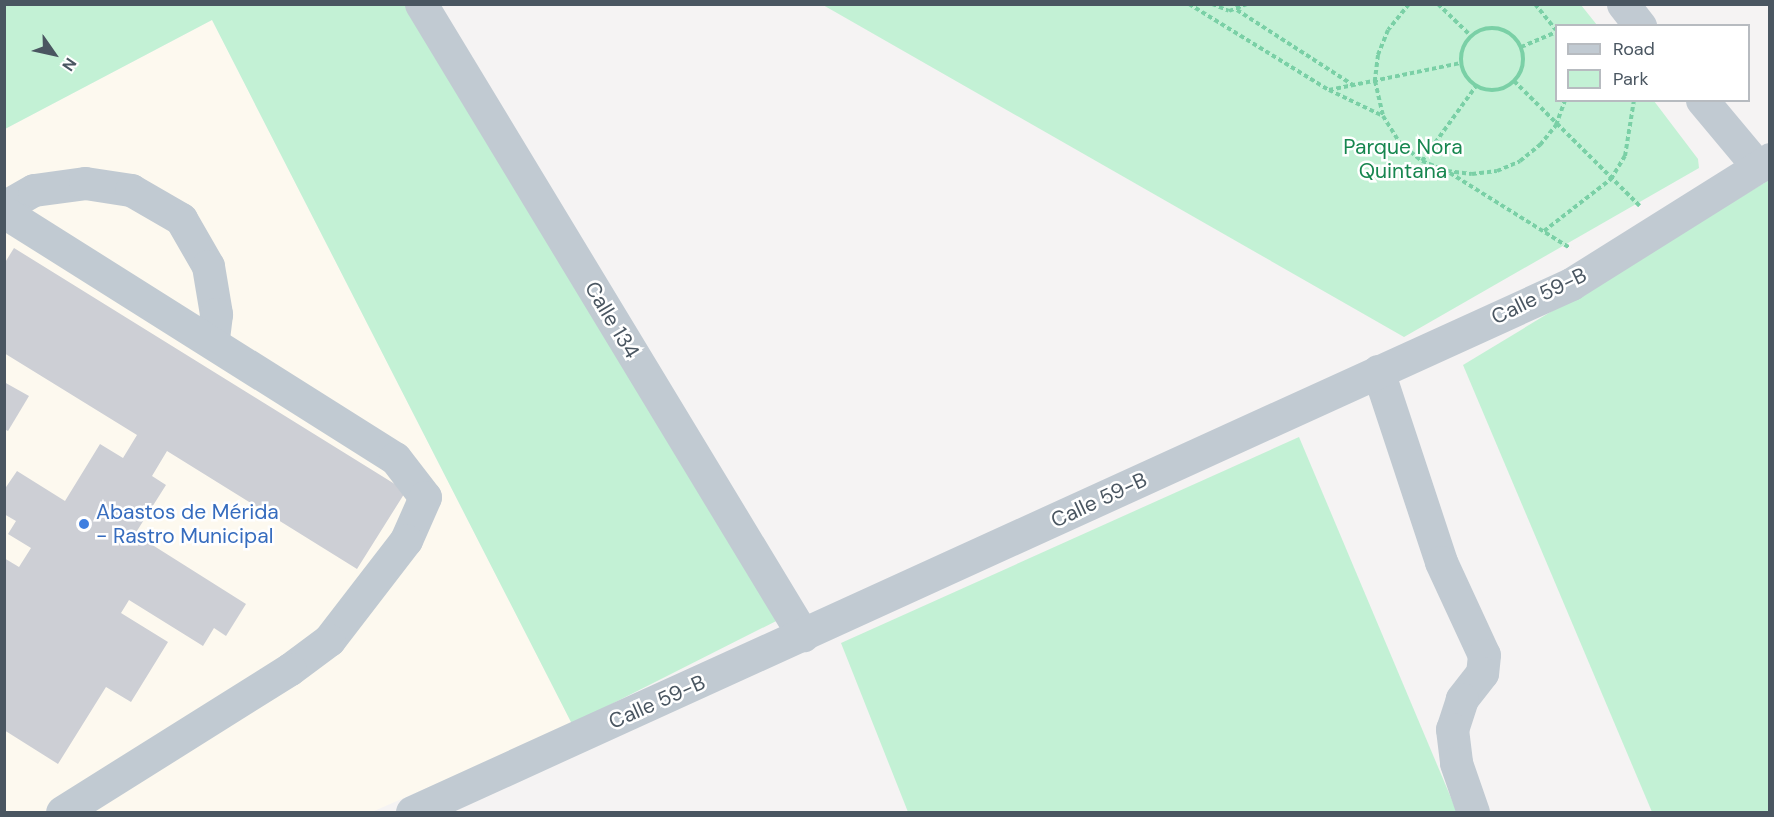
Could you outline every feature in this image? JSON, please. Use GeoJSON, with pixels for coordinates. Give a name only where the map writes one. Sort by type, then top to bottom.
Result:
{"type":"FeatureCollection","features":[{"type":"Feature","properties":{"kind":"street","name":"Calle 134"},"geometry":{"type":"LineString","coordinates":[[421,4],[803,635]]}},
{"type":"Feature","properties":{"kind":"street"},"geometry":{"type":"LineString","coordinates":[[1623,4],[1638,24]]}},
{"type":"Feature","properties":{"kind":"street"},"geometry":{"type":"LineString","coordinates":[[1704,102],[1764,163]]}},
{"type":"Feature","properties":{"kind":"street","name":"Calle 59-B"},"geometry":{"type":"LineString","coordinates":[[412,813],[1571,284],[1764,163]]}},
{"type":"Feature","properties":{"kind":"street"},"geometry":{"type":"LineString","coordinates":[[4,207],[34,190],[85,183],[131,190],[180,219],[208,266],[216,314],[213,340]]}},
{"type":"Feature","properties":{"kind":"street"},"geometry":{"type":"LineString","coordinates":[[4,212],[213,340],[395,458],[425,497],[406,540],[329,640],[290,669],[63,813]]}},
{"type":"Feature","properties":{"kind":"street"},"geometry":{"type":"LineString","coordinates":[[1378,371],[1441,562],[1484,655],[1482,673],[1462,699],[1452,729],[1456,763],[1473,813]]}},
{"type":"Feature","properties":{"kind":"path"},"geometry":{"type":"LineString","coordinates":[[1189,4],[1329,90],[1383,116]]}},
{"type":"Feature","properties":{"kind":"path"},"geometry":{"type":"LineString","coordinates":[[1212,4],[1221,10],[1237,10],[1247,4]]}},
{"type":"Feature","properties":{"kind":"path"},"geometry":{"type":"LineString","coordinates":[[1409,4],[1388,30],[1378,55],[1375,81],[1383,116],[1399,141],[1422,161],[1447,171],[1570,248]]}},
{"type":"Feature","properties":{"kind":"path"},"geometry":{"type":"LineString","coordinates":[[1438,4],[1471,36]]}},
{"type":"Feature","properties":{"kind":"path"},"geometry":{"type":"LineString","coordinates":[[1535,4],[1555,29]]}},
{"type":"Feature","properties":{"kind":"path"},"geometry":{"type":"LineString","coordinates":[[1237,10],[1353,85]]}},
{"type":"Feature","properties":{"kind":"path"},"geometry":{"type":"LineString","coordinates":[[1500,28],[1516,39],[1521,48],[1523,65],[1514,81],[1496,90],[1476,86],[1461,63],[1465,44],[1479,30],[1500,28]]}},
{"type":"Feature","properties":{"kind":"path"},"geometry":{"type":"LineString","coordinates":[[1521,48],[1555,32]]}},
{"type":"Feature","properties":{"kind":"path"},"geometry":{"type":"LineString","coordinates":[[1329,90],[1461,63]]}},
{"type":"Feature","properties":{"kind":"path"},"geometry":{"type":"LineString","coordinates":[[1514,81],[1640,207]]}},
{"type":"Feature","properties":{"kind":"path"},"geometry":{"type":"LineString","coordinates":[[1422,161],[1476,86]]}},
{"type":"Feature","properties":{"kind":"path"},"geometry":{"type":"LineString","coordinates":[[1447,171],[1472,174],[1505,168],[1540,145],[1556,125],[1564,102]]}},
{"type":"Feature","properties":{"kind":"path"},"geometry":{"type":"LineString","coordinates":[[1544,231],[1611,179],[1625,156],[1634,102]]}},
{"type":"Feature","properties":{"kind":"shaded area","name":"Abastos de Mérida - Rastro Municipal"},"geometry":{"type":"Polygon","coordinates":[[[212,20],[572,724],[372,812],[5,812],[5,129],[212,20]]]}},
{"type":"Feature","properties":{"kind":"green space"},"geometry":{"type":"Polygon","coordinates":[[[5,5],[421,5],[790,614],[572,724],[212,20],[5,129],[5,5]]]}},
{"type":"Feature","properties":{"kind":"green space","name":"Parque Nora Quintana"},"geometry":{"type":"Polygon","coordinates":[[[823,5],[1581,5],[1596,24],[1555,24],[1555,102],[1655,102],[1698,159],[1699,168],[1404,337],[823,5]]]}},
{"type":"Feature","properties":{"kind":"green space"},"geometry":{"type":"Polygon","coordinates":[[[1769,180],[1769,812],[1652,812],[1463,365],[1769,180]]]}},
{"type":"Feature","properties":{"kind":"green space"},"geometry":{"type":"Polygon","coordinates":[[[1299,437],[1457,812],[908,812],[841,643],[1299,437]]]}},
{"type":"Feature","properties":{"kind":"building"},"geometry":{"type":"Polygon","coordinates":[[[14,248],[406,491],[357,569],[167,451],[152,476],[166,485],[135,534],[246,604],[226,636],[214,628],[203,646],[129,600],[121,613],[168,642],[131,702],[106,687],[58,764],[4,730],[4,558],[19,567],[31,548],[8,534],[16,521],[4,514],[4,490],[17,471],[65,501],[100,444],[123,458],[137,435],[4,353],[4,264],[14,248]]]}},
{"type":"Feature","properties":{"kind":"building"},"geometry":{"type":"Polygon","coordinates":[[[4,382],[29,396],[8,431],[4,429],[4,382]]]}},
{"type":"Feature","properties":{"kind":"place","name":"Abastos de Mérida - Rastro Municipal"},"geometry":{"type":"Point","coordinates":[84,524]}}]}
